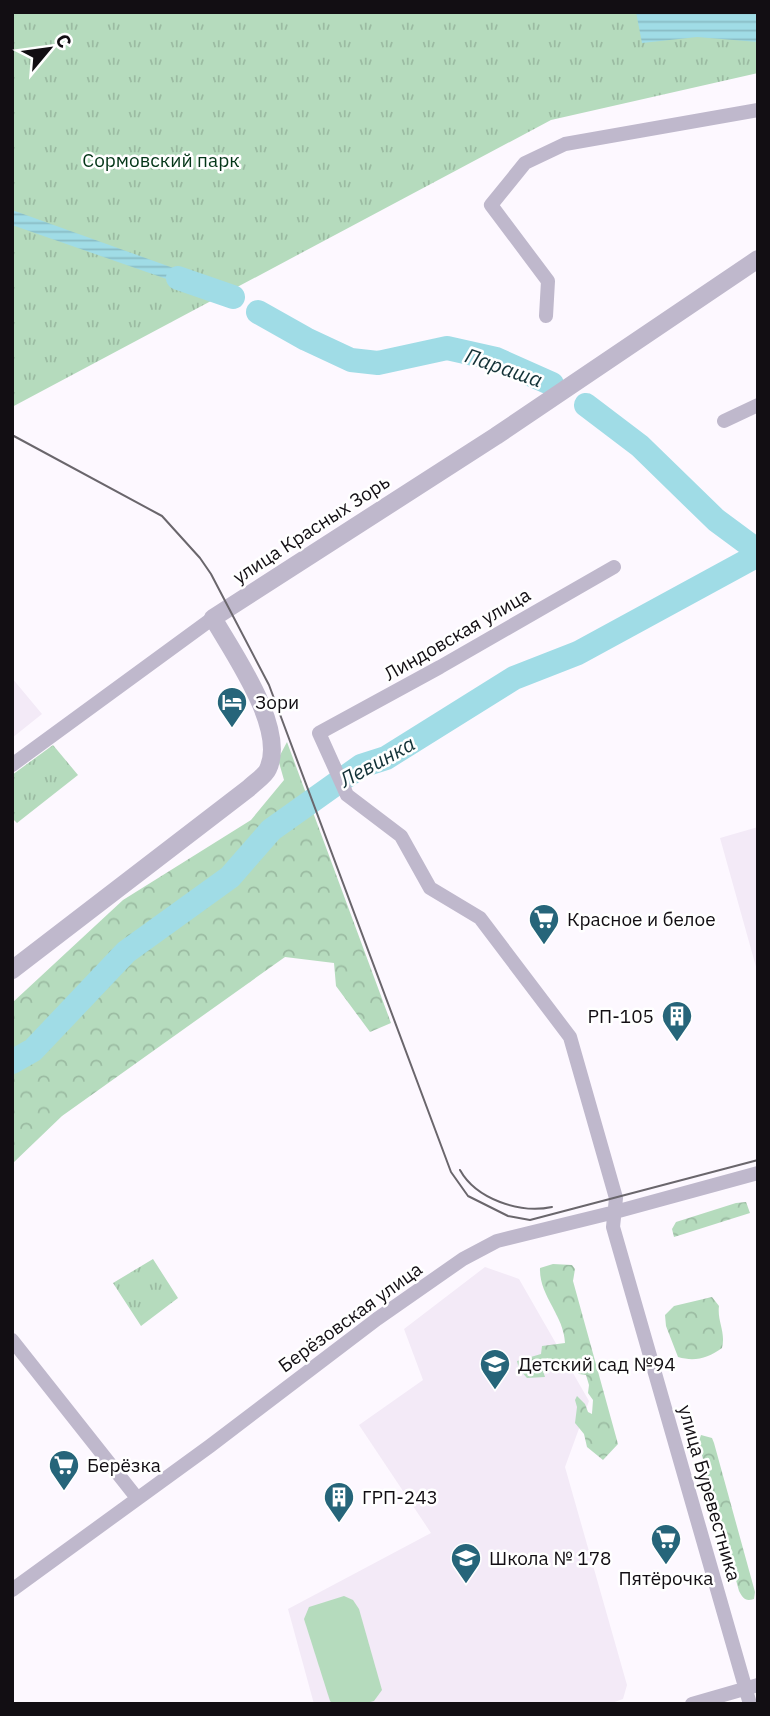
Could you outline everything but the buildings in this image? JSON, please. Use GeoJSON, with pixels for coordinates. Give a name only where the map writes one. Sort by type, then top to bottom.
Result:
{"type":"FeatureCollection","features":[{"type":"Feature","properties":{"kind":"street"},"geometry":{"type":"LineString","coordinates":[[546,316],[548,281],[491,205],[524,163],[565,144],[758,110]]}},
{"type":"Feature","properties":{"kind":"street","name":"улица Красных Зорь"},"geometry":{"type":"LineString","coordinates":[[12,765],[213,618],[496,436],[758,259]]}},
{"type":"Feature","properties":{"kind":"street"},"geometry":{"type":"LineString","coordinates":[[724,421],[758,405]]}},
{"type":"Feature","properties":{"kind":"street","name":"Линдовская улица"},"geometry":{"type":"LineString","coordinates":[[319,733],[614,567]]}},
{"type":"Feature","properties":{"kind":"street"},"geometry":{"type":"LineString","coordinates":[[12,970],[268,771],[274,749],[271,730],[262,707],[213,618]]}},
{"type":"Feature","properties":{"kind":"street","name":"улица Буревестника"},"geometry":{"type":"LineString","coordinates":[[319,733],[346,795],[401,836],[430,888],[480,918],[570,1037],[616,1198],[613,1227],[752,1687],[750,1704]]}},
{"type":"Feature","properties":{"kind":"street","name":"Берёзовская улица"},"geometry":{"type":"LineString","coordinates":[[12,1590],[210,1446],[377,1319],[463,1259],[497,1241],[758,1173]]}},
{"type":"Feature","properties":{"kind":"street"},"geometry":{"type":"LineString","coordinates":[[12,1340],[137,1498]]}},
{"type":"Feature","properties":{"kind":"street"},"geometry":{"type":"LineString","coordinates":[[692,1704],[752,1687]]}},
{"type":"Feature","properties":{"kind":"shaded area"},"geometry":{"type":"Polygon","coordinates":[[[12,678],[42,714],[12,738],[12,678]]]}},
{"type":"Feature","properties":{"kind":"shaded area"},"geometry":{"type":"Polygon","coordinates":[[[758,827],[758,974],[720,838],[758,827]]]}},
{"type":"Feature","properties":{"kind":"shaded area"},"geometry":{"type":"Polygon","coordinates":[[[485,1267],[519,1279],[589,1401],[565,1467],[627,1685],[623,1699],[609,1704],[314,1704],[288,1609],[431,1533],[359,1425],[423,1380],[404,1329],[485,1267]]]}},
{"type":"Feature","properties":{"kind":"green space","name":"Сормовский парк"},"geometry":{"type":"Polygon","coordinates":[[[12,12],[758,12],[758,73],[551,120],[12,407],[12,12]]]}},
{"type":"Feature","properties":{"kind":"green space"},"geometry":{"type":"Polygon","coordinates":[[[287,742],[391,1023],[370,1032],[336,986],[334,963],[285,957],[62,1116],[12,1164],[12,1003],[123,900],[251,820],[284,780],[278,759],[287,742]]]}},
{"type":"Feature","properties":{"kind":"green space"},"geometry":{"type":"Polygon","coordinates":[[[53,745],[78,775],[17,823],[12,818],[12,775],[53,745]]]}},
{"type":"Feature","properties":{"kind":"green space"},"geometry":{"type":"Polygon","coordinates":[[[746,1202],[750,1213],[674,1237],[672,1229],[676,1222],[746,1202]]]}},
{"type":"Feature","properties":{"kind":"green space"},"geometry":{"type":"Polygon","coordinates":[[[153,1259],[178,1298],[141,1326],[113,1283],[153,1259]]]}},
{"type":"Feature","properties":{"kind":"green space"},"geometry":{"type":"Polygon","coordinates":[[[553,1264],[572,1265],[575,1269],[573,1281],[618,1444],[603,1460],[587,1447],[584,1434],[575,1423],[577,1396],[592,1414],[593,1400],[588,1393],[586,1375],[579,1374],[568,1364],[558,1365],[547,1358],[542,1368],[545,1377],[527,1378],[519,1369],[517,1361],[541,1354],[542,1346],[565,1343],[561,1323],[543,1288],[541,1278],[540,1268],[553,1264]]]}},
{"type":"Feature","properties":{"kind":"green space"},"geometry":{"type":"Polygon","coordinates":[[[712,1297],[719,1306],[722,1348],[701,1358],[678,1357],[666,1326],[665,1315],[674,1306],[712,1297]]]}},
{"type":"Feature","properties":{"kind":"green space"},"geometry":{"type":"Polygon","coordinates":[[[701,1435],[712,1438],[714,1443],[755,1592],[754,1599],[745,1599],[739,1591],[700,1448],[701,1435]]]}},
{"type":"Feature","properties":{"kind":"green space"},"geometry":{"type":"Polygon","coordinates":[[[344,1596],[353,1600],[359,1609],[382,1690],[374,1701],[363,1704],[333,1704],[330,1701],[304,1619],[309,1607],[344,1596]]]}},
{"type":"Feature","properties":{"kind":"water"},"geometry":{"type":"Polygon","coordinates":[[[636,12],[758,12],[758,42],[697,37],[642,43],[636,12]]]}},
{"type":"Feature","properties":{"kind":"water"},"geometry":{"type":"Polygon","coordinates":[[[12,210],[215,283],[201,291],[12,225],[12,210]]]}},
{"type":"Feature","properties":{"kind":"waterway","name":"Параша"},"geometry":{"type":"LineString","coordinates":[[178,278],[233,297]]}},
{"type":"Feature","properties":{"kind":"waterway","name":"Параша"},"geometry":{"type":"LineString","coordinates":[[258,312],[351,360],[378,363],[447,348],[496,359],[552,384]]}},
{"type":"Feature","properties":{"kind":"waterway","name":"Параша"},"geometry":{"type":"LineString","coordinates":[[586,405],[640,446],[716,520],[758,551]]}},
{"type":"Feature","properties":{"kind":"waterway","name":"Левинка"},"geometry":{"type":"LineString","coordinates":[[12,1062],[33,1050],[126,952],[230,877],[271,830],[361,766],[386,758],[514,678],[578,653],[758,555]]}},
{"type":"Feature","properties":{"kind":"tram line"},"geometry":{"type":"LineString","coordinates":[[12,435],[162,516],[211,574],[269,685],[451,1172],[468,1196],[508,1216],[530,1220],[758,1160]]}},
{"type":"Feature","properties":{"kind":"tram line"},"geometry":{"type":"LineString","coordinates":[[460,1170],[477,1189],[500,1202],[526,1208],[552,1207]]}},
{"type":"Feature","properties":{"kind":"place","name":"Зори"},"geometry":{"type":"Point","coordinates":[232,729]}},
{"type":"Feature","properties":{"kind":"place","name":"Красное и белое"},"geometry":{"type":"Point","coordinates":[544,946]}},
{"type":"Feature","properties":{"kind":"place","name":"РП-105"},"geometry":{"type":"Point","coordinates":[677,1043]}},
{"type":"Feature","properties":{"kind":"place","name":"Детский сад №94"},"geometry":{"type":"Point","coordinates":[495,1391]}},
{"type":"Feature","properties":{"kind":"place","name":"Берёзка"},"geometry":{"type":"Point","coordinates":[64,1492]}},
{"type":"Feature","properties":{"kind":"place","name":"ГРП-243"},"geometry":{"type":"Point","coordinates":[339,1524]}},
{"type":"Feature","properties":{"kind":"place","name":"Пятёрочка"},"geometry":{"type":"Point","coordinates":[666,1566]}},
{"type":"Feature","properties":{"kind":"place","name":"Школа № 178"},"geometry":{"type":"Point","coordinates":[466,1585]}}]}
